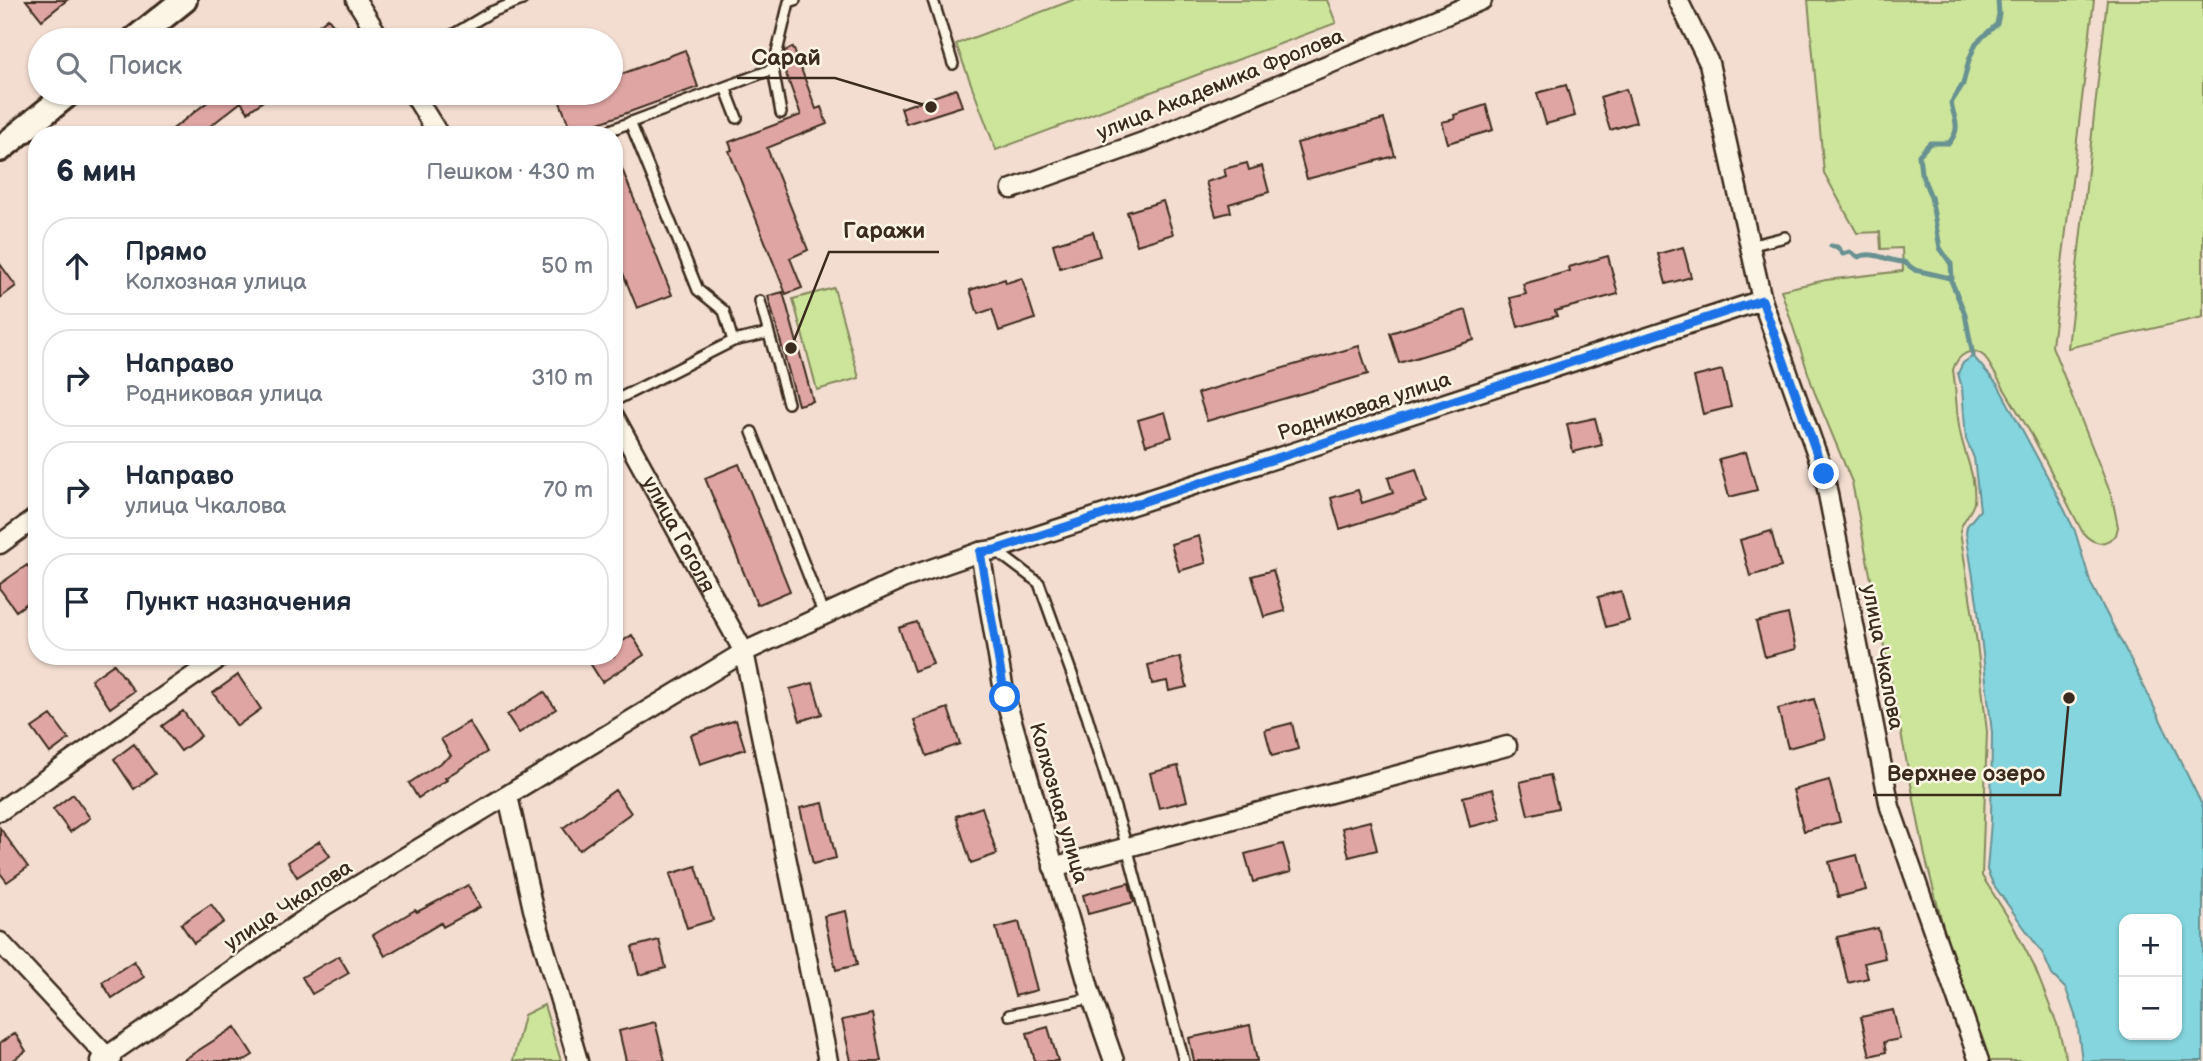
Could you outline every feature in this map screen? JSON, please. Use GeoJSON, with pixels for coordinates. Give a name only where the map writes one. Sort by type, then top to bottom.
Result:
{"type":"FeatureCollection","features":[{"type":"Feature","properties":{"kind":"main road"},"geometry":{"type":"LineString","coordinates":[[149,28],[184,0]]}},
{"type":"Feature","properties":{"kind":"main road"},"geometry":{"type":"LineString","coordinates":[[28,126],[54,105]]}},
{"type":"Feature","properties":{"kind":"main road"},"geometry":{"type":"LineString","coordinates":[[0,149],[28,126]]}},
{"type":"Feature","properties":{"kind":"street"},"geometry":{"type":"LineString","coordinates":[[356,0],[374,28]]}},
{"type":"Feature","properties":{"kind":"street","name":"улица Академика Фролова"},"geometry":{"type":"LineString","coordinates":[[1012,189],[1143,142],[1482,0]]}},
{"type":"Feature","properties":{"kind":"street","name":"улица Чкалова"},"geometry":{"type":"LineString","coordinates":[[1678,0],[1709,62],[1762,300],[1824,474],[1890,807],[1979,1061]]}},
{"type":"Feature","properties":{"kind":"street"},"geometry":{"type":"LineString","coordinates":[[420,105],[433,126]]}},
{"type":"Feature","properties":{"kind":"street","name":"Родниковая улица"},"geometry":{"type":"LineString","coordinates":[[824,615],[902,579],[1762,300]]}},
{"type":"Feature","properties":{"kind":"street","name":"улица Гоголя"},"geometry":{"type":"LineString","coordinates":[[623,432],[744,652]]}},
{"type":"Feature","properties":{"kind":"street"},"geometry":{"type":"LineString","coordinates":[[0,544],[28,524]]}},
{"type":"Feature","properties":{"kind":"street","name":"Колхозная улица"},"geometry":{"type":"LineString","coordinates":[[987,551],[1005,697],[1053,867],[1114,1061]]}},
{"type":"Feature","properties":{"kind":"street","name":"улица Чкалова"},"geometry":{"type":"LineString","coordinates":[[106,1059],[324,906],[744,652],[824,615]]}},
{"type":"Feature","properties":{"kind":"street"},"geometry":{"type":"LineString","coordinates":[[744,652],[828,1061]]}},
{"type":"Feature","properties":{"kind":"street"},"geometry":{"type":"LineString","coordinates":[[0,811],[209,665]]}},
{"type":"Feature","properties":{"kind":"street"},"geometry":{"type":"LineString","coordinates":[[1053,867],[1507,746]]}},
{"type":"Feature","properties":{"kind":"street"},"geometry":{"type":"LineString","coordinates":[[508,796],[533,909],[578,1061]]}},
{"type":"Feature","properties":{"kind":"street"},"geometry":{"type":"LineString","coordinates":[[0,942],[106,1059]]}},
{"type":"Feature","properties":{"kind":"lane"},"geometry":{"type":"LineString","coordinates":[[464,28],[491,12],[522,0]]}},
{"type":"Feature","properties":{"kind":"lane"},"geometry":{"type":"LineString","coordinates":[[781,113],[773,69],[789,2],[795,0]]}},
{"type":"Feature","properties":{"kind":"lane"},"geometry":{"type":"LineString","coordinates":[[933,0],[953,64]]}},
{"type":"Feature","properties":{"kind":"lane"},"geometry":{"type":"LineString","coordinates":[[620,126],[773,69]]}},
{"type":"Feature","properties":{"kind":"lane"},"geometry":{"type":"LineString","coordinates":[[725,87],[737,118]]}},
{"type":"Feature","properties":{"kind":"lane"},"geometry":{"type":"LineString","coordinates":[[630,122],[698,290],[723,311],[733,341]]}},
{"type":"Feature","properties":{"kind":"lane"},"geometry":{"type":"LineString","coordinates":[[1749,246],[1785,237]]}},
{"type":"Feature","properties":{"kind":"lane"},"geometry":{"type":"LineString","coordinates":[[760,301],[788,403]]}},
{"type":"Feature","properties":{"kind":"lane"},"geometry":{"type":"LineString","coordinates":[[623,396],[733,341],[769,333]]}},
{"type":"Feature","properties":{"kind":"lane"},"geometry":{"type":"LineString","coordinates":[[752,432],[824,615]]}},
{"type":"Feature","properties":{"kind":"lane"},"geometry":{"type":"LineString","coordinates":[[987,551],[1039,583],[1087,716],[1127,847],[1184,1061]]}},
{"type":"Feature","properties":{"kind":"lane"},"geometry":{"type":"LineString","coordinates":[[1009,1015],[1093,999]]}},
{"type":"Feature","properties":{"kind":"green space"},"geometry":{"type":"Polygon","coordinates":[[[1073,0],[1327,0],[1336,23],[996,150],[956,44],[1073,0]]]}},
{"type":"Feature","properties":{"kind":"green space"},"geometry":{"type":"Polygon","coordinates":[[[1808,0],[2094,0],[2052,346],[2112,497],[2118,527],[2116,535],[2099,543],[2083,533],[2033,437],[1985,357],[1980,353],[1966,353],[1961,356],[1953,370],[1958,419],[1974,492],[1973,505],[1960,531],[1987,732],[1982,876],[2034,966],[2057,1024],[2067,1061],[1982,1061],[1961,997],[1925,856],[1852,482],[1814,391],[1781,290],[1826,280],[1903,271],[1902,248],[1881,249],[1880,232],[1857,233],[1824,173],[1808,0]]]}},
{"type":"Feature","properties":{"kind":"green space"},"geometry":{"type":"Polygon","coordinates":[[[2107,0],[2203,0],[2203,317],[2068,348],[2107,0]]]}},
{"type":"Feature","properties":{"kind":"green space"},"geometry":{"type":"Polygon","coordinates":[[[834,288],[859,378],[817,390],[793,299],[834,288]]]}},
{"type":"Feature","properties":{"kind":"green space"},"geometry":{"type":"Polygon","coordinates":[[[544,1005],[561,1061],[513,1061],[524,1015],[544,1005]]]}},
{"type":"Feature","properties":{"kind":"water"},"geometry":{"type":"Polygon","coordinates":[[[1973,356],[1998,385],[2075,531],[2091,584],[2203,807],[2203,1061],[2082,1061],[2077,1021],[2066,989],[2052,975],[2043,954],[1993,884],[1987,870],[1991,822],[1992,733],[1966,533],[1967,526],[1980,510],[1974,458],[1966,439],[1962,388],[1958,373],[1963,363],[1973,356]]]}},
{"type":"Feature","properties":{"kind":"building"},"geometry":{"type":"Polygon","coordinates":[[[26,0],[67,0],[42,20],[26,0]]]}},
{"type":"Feature","properties":{"kind":"building"},"geometry":{"type":"Polygon","coordinates":[[[328,18],[336,28],[315,28],[328,18]]]}},
{"type":"Feature","properties":{"kind":"building"},"geometry":{"type":"Polygon","coordinates":[[[793,47],[816,109],[821,107],[827,124],[767,148],[808,250],[790,258],[802,288],[786,294],[729,151],[732,150],[729,142],[801,115],[782,63],[785,51],[793,47]]]}},
{"type":"Feature","properties":{"kind":"building"},"geometry":{"type":"Polygon","coordinates":[[[685,50],[698,87],[591,126],[569,126],[561,105],[623,105],[623,73],[685,50]]]}},
{"type":"Feature","properties":{"kind":"building"},"geometry":{"type":"Polygon","coordinates":[[[1566,85],[1575,116],[1546,124],[1537,93],[1566,85]]]}},
{"type":"Feature","properties":{"kind":"building"},"geometry":{"type":"Polygon","coordinates":[[[956,89],[962,106],[906,124],[901,108],[956,89]]]}},
{"type":"Feature","properties":{"kind":"building"},"geometry":{"type":"Polygon","coordinates":[[[1626,89],[1636,122],[1610,130],[1600,97],[1626,89]]]}},
{"type":"Feature","properties":{"kind":"building"},"geometry":{"type":"Polygon","coordinates":[[[204,105],[237,105],[210,126],[177,126],[204,105]]]}},
{"type":"Feature","properties":{"kind":"building"},"geometry":{"type":"Polygon","coordinates":[[[243,105],[258,105],[248,112],[243,105]]]}},
{"type":"Feature","properties":{"kind":"building"},"geometry":{"type":"Polygon","coordinates":[[[1486,105],[1493,130],[1448,143],[1442,122],[1455,119],[1454,115],[1486,105]]]}},
{"type":"Feature","properties":{"kind":"building"},"geometry":{"type":"Polygon","coordinates":[[[1384,119],[1395,156],[1307,179],[1297,143],[1384,119]]]}},
{"type":"Feature","properties":{"kind":"building"},"geometry":{"type":"Polygon","coordinates":[[[1247,163],[1249,170],[1262,166],[1269,192],[1229,204],[1231,212],[1216,216],[1206,182],[1226,176],[1224,169],[1247,163]]]}},
{"type":"Feature","properties":{"kind":"building"},"geometry":{"type":"Polygon","coordinates":[[[623,171],[672,295],[637,308],[623,273],[623,171]]]}},
{"type":"Feature","properties":{"kind":"building"},"geometry":{"type":"Polygon","coordinates":[[[1163,201],[1173,234],[1137,245],[1127,212],[1163,201]]]}},
{"type":"Feature","properties":{"kind":"building"},"geometry":{"type":"Polygon","coordinates":[[[1093,232],[1100,256],[1060,268],[1053,244],[1093,232]]]}},
{"type":"Feature","properties":{"kind":"building"},"geometry":{"type":"Polygon","coordinates":[[[1683,247],[1691,277],[1666,284],[1658,254],[1683,247]]]}},
{"type":"Feature","properties":{"kind":"building"},"geometry":{"type":"Polygon","coordinates":[[[1608,256],[1618,294],[1555,311],[1557,316],[1518,327],[1510,298],[1526,294],[1523,284],[1570,271],[1569,267],[1608,256]]]}},
{"type":"Feature","properties":{"kind":"building"},"geometry":{"type":"Polygon","coordinates":[[[0,264],[16,286],[0,298],[0,264]]]}},
{"type":"Feature","properties":{"kind":"building"},"geometry":{"type":"Polygon","coordinates":[[[1022,278],[1035,319],[999,331],[992,309],[978,314],[970,290],[1005,279],[1006,283],[1022,278]]]}},
{"type":"Feature","properties":{"kind":"building"},"geometry":{"type":"Polygon","coordinates":[[[783,292],[813,401],[798,405],[768,296],[783,292]]]}},
{"type":"Feature","properties":{"kind":"building"},"geometry":{"type":"Polygon","coordinates":[[[1466,310],[1474,340],[1399,363],[1390,333],[1466,310]]]}},
{"type":"Feature","properties":{"kind":"building"},"geometry":{"type":"Polygon","coordinates":[[[1359,346],[1368,374],[1207,421],[1198,393],[1359,346]]]}},
{"type":"Feature","properties":{"kind":"building"},"geometry":{"type":"Polygon","coordinates":[[[1722,370],[1731,407],[1703,414],[1694,377],[1722,370]]]}},
{"type":"Feature","properties":{"kind":"building"},"geometry":{"type":"Polygon","coordinates":[[[1165,412],[1172,437],[1146,445],[1138,420],[1165,412]]]}},
{"type":"Feature","properties":{"kind":"building"},"geometry":{"type":"Polygon","coordinates":[[[1595,418],[1602,445],[1573,452],[1567,424],[1595,418]]]}},
{"type":"Feature","properties":{"kind":"building"},"geometry":{"type":"Polygon","coordinates":[[[1746,452],[1757,490],[1729,497],[1719,459],[1746,452]]]}},
{"type":"Feature","properties":{"kind":"building"},"geometry":{"type":"Polygon","coordinates":[[[739,464],[790,591],[757,605],[705,478],[739,464]]]}},
{"type":"Feature","properties":{"kind":"building"},"geometry":{"type":"Polygon","coordinates":[[[1416,469],[1426,502],[1340,529],[1331,498],[1358,490],[1362,503],[1393,493],[1388,478],[1416,469]]]}},
{"type":"Feature","properties":{"kind":"building"},"geometry":{"type":"Polygon","coordinates":[[[1771,531],[1781,567],[1750,576],[1740,540],[1771,531]]]}},
{"type":"Feature","properties":{"kind":"building"},"geometry":{"type":"Polygon","coordinates":[[[1199,536],[1206,563],[1179,571],[1171,544],[1199,536]]]}},
{"type":"Feature","properties":{"kind":"building"},"geometry":{"type":"Polygon","coordinates":[[[27,565],[28,602],[16,611],[0,589],[0,584],[27,565]]]}},
{"type":"Feature","properties":{"kind":"building"},"geometry":{"type":"Polygon","coordinates":[[[1273,570],[1285,611],[1264,617],[1252,576],[1273,570]]]}},
{"type":"Feature","properties":{"kind":"building"},"geometry":{"type":"Polygon","coordinates":[[[1621,591],[1629,621],[1606,627],[1598,597],[1621,591]]]}},
{"type":"Feature","properties":{"kind":"building"},"geometry":{"type":"Polygon","coordinates":[[[1788,614],[1796,649],[1765,657],[1756,622],[1788,614]]]}},
{"type":"Feature","properties":{"kind":"building"},"geometry":{"type":"Polygon","coordinates":[[[917,622],[933,664],[914,671],[899,628],[917,622]]]}},
{"type":"Feature","properties":{"kind":"building"},"geometry":{"type":"Polygon","coordinates":[[[632,635],[644,655],[602,682],[591,665],[623,665],[623,641],[632,635]]]}},
{"type":"Feature","properties":{"kind":"building"},"geometry":{"type":"Polygon","coordinates":[[[1180,657],[1187,687],[1169,691],[1167,681],[1152,684],[1148,665],[1180,657]]]}},
{"type":"Feature","properties":{"kind":"building"},"geometry":{"type":"Polygon","coordinates":[[[115,665],[134,691],[110,708],[91,680],[115,665]]]}},
{"type":"Feature","properties":{"kind":"building"},"geometry":{"type":"Polygon","coordinates":[[[238,675],[261,709],[237,726],[213,693],[238,675]]]}},
{"type":"Feature","properties":{"kind":"building"},"geometry":{"type":"Polygon","coordinates":[[[813,683],[822,714],[800,721],[790,689],[813,683]]]}},
{"type":"Feature","properties":{"kind":"building"},"geometry":{"type":"Polygon","coordinates":[[[544,692],[556,709],[519,733],[507,715],[544,692]]]}},
{"type":"Feature","properties":{"kind":"building"},"geometry":{"type":"Polygon","coordinates":[[[1814,699],[1825,738],[1788,748],[1778,709],[1814,699]]]}},
{"type":"Feature","properties":{"kind":"building"},"geometry":{"type":"Polygon","coordinates":[[[948,708],[960,744],[927,756],[914,720],[948,708]]]}},
{"type":"Feature","properties":{"kind":"building"},"geometry":{"type":"Polygon","coordinates":[[[183,711],[201,736],[181,751],[162,726],[183,711]]]}},
{"type":"Feature","properties":{"kind":"building"},"geometry":{"type":"Polygon","coordinates":[[[51,715],[69,739],[50,753],[32,728],[51,715]]]}},
{"type":"Feature","properties":{"kind":"building"},"geometry":{"type":"Polygon","coordinates":[[[736,720],[745,749],[700,764],[691,735],[736,720]]]}},
{"type":"Feature","properties":{"kind":"building"},"geometry":{"type":"Polygon","coordinates":[[[469,722],[487,752],[418,798],[409,783],[451,756],[441,739],[469,722]]]}},
{"type":"Feature","properties":{"kind":"building"},"geometry":{"type":"Polygon","coordinates":[[[1292,723],[1298,749],[1272,756],[1265,730],[1292,723]]]}},
{"type":"Feature","properties":{"kind":"building"},"geometry":{"type":"Polygon","coordinates":[[[134,744],[155,774],[134,789],[114,759],[134,744]]]}},
{"type":"Feature","properties":{"kind":"building"},"geometry":{"type":"Polygon","coordinates":[[[1178,766],[1187,801],[1159,808],[1150,773],[1178,766]]]}},
{"type":"Feature","properties":{"kind":"building"},"geometry":{"type":"Polygon","coordinates":[[[1550,775],[1558,808],[1528,815],[1520,782],[1550,775]]]}},
{"type":"Feature","properties":{"kind":"building"},"geometry":{"type":"Polygon","coordinates":[[[1829,780],[1840,822],[1804,831],[1793,790],[1829,780]]]}},
{"type":"Feature","properties":{"kind":"building"},"geometry":{"type":"Polygon","coordinates":[[[1493,789],[1501,819],[1470,827],[1463,797],[1493,789]]]}},
{"type":"Feature","properties":{"kind":"building"},"geometry":{"type":"Polygon","coordinates":[[[615,790],[631,813],[579,850],[563,828],[615,790]]]}},
{"type":"Feature","properties":{"kind":"building"},"geometry":{"type":"Polygon","coordinates":[[[73,794],[90,818],[70,832],[53,809],[73,794]]]}},
{"type":"Feature","properties":{"kind":"building"},"geometry":{"type":"Polygon","coordinates":[[[823,803],[836,858],[813,864],[800,808],[823,803]]]}},
{"type":"Feature","properties":{"kind":"building"},"geometry":{"type":"Polygon","coordinates":[[[982,807],[997,854],[971,863],[956,816],[982,807]]]}},
{"type":"Feature","properties":{"kind":"building"},"geometry":{"type":"Polygon","coordinates":[[[1370,821],[1377,850],[1349,857],[1342,828],[1370,821]]]}},
{"type":"Feature","properties":{"kind":"building"},"geometry":{"type":"Polygon","coordinates":[[[0,828],[28,867],[7,882],[0,873],[0,828]]]}},
{"type":"Feature","properties":{"kind":"building"},"geometry":{"type":"Polygon","coordinates":[[[320,841],[330,856],[297,877],[288,862],[320,841]]]}},
{"type":"Feature","properties":{"kind":"building"},"geometry":{"type":"Polygon","coordinates":[[[1283,844],[1291,872],[1253,882],[1245,854],[1283,844]]]}},
{"type":"Feature","properties":{"kind":"building"},"geometry":{"type":"Polygon","coordinates":[[[1857,855],[1866,890],[1838,897],[1829,862],[1857,855]]]}},
{"type":"Feature","properties":{"kind":"building"},"geometry":{"type":"Polygon","coordinates":[[[696,866],[713,920],[687,928],[670,874],[696,866]]]}},
{"type":"Feature","properties":{"kind":"building"},"geometry":{"type":"Polygon","coordinates":[[[1129,883],[1134,902],[1088,914],[1083,895],[1129,883]]]}},
{"type":"Feature","properties":{"kind":"building"},"geometry":{"type":"Polygon","coordinates":[[[468,885],[480,907],[443,927],[441,923],[385,956],[373,935],[415,910],[417,912],[468,885]]]}},
{"type":"Feature","properties":{"kind":"building"},"geometry":{"type":"Polygon","coordinates":[[[211,904],[224,922],[194,943],[181,924],[211,904]]]}},
{"type":"Feature","properties":{"kind":"building"},"geometry":{"type":"Polygon","coordinates":[[[846,911],[857,965],[836,970],[824,916],[846,911]]]}},
{"type":"Feature","properties":{"kind":"building"},"geometry":{"type":"Polygon","coordinates":[[[1019,922],[1037,990],[1015,996],[996,928],[1019,922]]]}},
{"type":"Feature","properties":{"kind":"building"},"geometry":{"type":"Polygon","coordinates":[[[1878,928],[1885,958],[1864,963],[1868,978],[1848,983],[1837,937],[1878,928]]]}},
{"type":"Feature","properties":{"kind":"building"},"geometry":{"type":"Polygon","coordinates":[[[659,940],[666,968],[639,975],[632,947],[659,940]]]}},
{"type":"Feature","properties":{"kind":"building"},"geometry":{"type":"Polygon","coordinates":[[[339,956],[349,973],[312,994],[302,977],[339,956]]]}},
{"type":"Feature","properties":{"kind":"building"},"geometry":{"type":"Polygon","coordinates":[[[134,961],[144,977],[112,998],[102,982],[134,961]]]}},
{"type":"Feature","properties":{"kind":"building"},"geometry":{"type":"Polygon","coordinates":[[[1893,1010],[1900,1039],[1884,1042],[1886,1052],[1870,1056],[1861,1017],[1893,1010]]]}},
{"type":"Feature","properties":{"kind":"building"},"geometry":{"type":"Polygon","coordinates":[[[872,1014],[881,1061],[851,1061],[842,1020],[872,1014]]]}},
{"type":"Feature","properties":{"kind":"building"},"geometry":{"type":"Polygon","coordinates":[[[655,1022],[665,1061],[626,1061],[619,1031],[655,1022]]]}},
{"type":"Feature","properties":{"kind":"building"},"geometry":{"type":"Polygon","coordinates":[[[1250,1025],[1257,1061],[1194,1061],[1189,1038],[1250,1025]]]}},
{"type":"Feature","properties":{"kind":"building"},"geometry":{"type":"Polygon","coordinates":[[[235,1027],[253,1055],[243,1061],[182,1061],[235,1027]]]}},
{"type":"Feature","properties":{"kind":"building"},"geometry":{"type":"Polygon","coordinates":[[[1048,1027],[1058,1061],[1035,1061],[1027,1033],[1048,1027]]]}},
{"type":"Feature","properties":{"kind":"building"},"geometry":{"type":"Polygon","coordinates":[[[15,1033],[26,1051],[12,1061],[0,1061],[0,1043],[15,1033]]]}},
{"type":"Feature","properties":{"kind":"waterway"},"geometry":{"type":"LineString","coordinates":[[1952,279],[1951,264],[1940,248],[1931,197],[1921,173],[1919,155],[1930,143],[1949,143],[1953,138],[1956,123],[1951,103],[1963,84],[1976,43],[1997,24],[1998,0]]}},
{"type":"Feature","properties":{"kind":"waterway"},"geometry":{"type":"LineString","coordinates":[[1831,246],[1837,247],[1843,254],[1850,252],[1858,257],[1870,255],[1904,262],[1915,270],[1950,278],[1965,314],[1973,356]]}},
{"type":"Feature","properties":{"kind":"place","name":"Сарай"},"geometry":{"type":"Point","coordinates":[931,107]}},
{"type":"Feature","properties":{"kind":"place","name":"Гаражи"},"geometry":{"type":"Point","coordinates":[791,348]}},
{"type":"Feature","properties":{"kind":"place","name":"Верхнее озеро"},"geometry":{"type":"Point","coordinates":[2069,698]}},
{"type":"Feature","properties":{"kind":"route"},"geometry":{"type":"LineString","coordinates":[[1005,697],[980,552],[995,550],[1762,300],[1824,474]]}}]}
